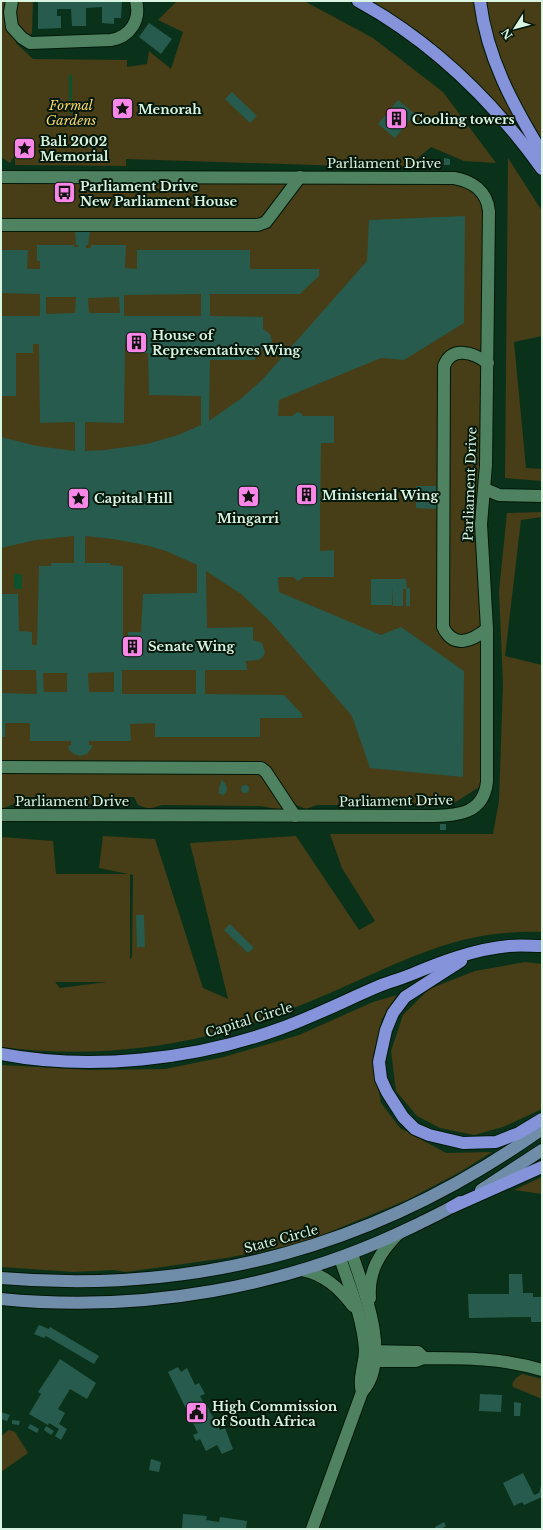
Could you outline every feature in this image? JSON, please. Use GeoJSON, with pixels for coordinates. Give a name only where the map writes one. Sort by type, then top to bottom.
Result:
{"type":"FeatureCollection","features":[{"type":"Feature","properties":{"kind":"highway"},"geometry":{"type":"LineString","coordinates":[[358,1],[394,23],[450,66],[501,116],[542,169]]}},
{"type":"Feature","properties":{"kind":"highway"},"geometry":{"type":"LineString","coordinates":[[480,1],[487,42],[498,71],[508,94],[542,153]]}},
{"type":"Feature","properties":{"kind":"highway","name":"Capital Circle"},"geometry":{"type":"LineString","coordinates":[[1,1054],[28,1059],[66,1062],[136,1060],[204,1049],[278,1029],[381,985],[474,952],[509,946],[542,946]]}},
{"type":"Feature","properties":{"kind":"highway"},"geometry":{"type":"LineString","coordinates":[[474,952],[404,997],[393,1013],[382,1047],[379,1062],[381,1079],[393,1104],[402,1117],[415,1129],[446,1140],[468,1143],[496,1142],[519,1133],[542,1119]]}},
{"type":"Feature","properties":{"kind":"highway"},"geometry":{"type":"LineString","coordinates":[[452,1207],[540,1167]]}},
{"type":"Feature","properties":{"kind":"main road","name":"State Circle"},"geometry":{"type":"LineString","coordinates":[[1,1278],[81,1282],[130,1280],[178,1276],[268,1258],[340,1237],[374,1224],[446,1190],[500,1158],[542,1129]]}},
{"type":"Feature","properties":{"kind":"main road"},"geometry":{"type":"LineString","coordinates":[[1,1299],[68,1302],[155,1298],[202,1293],[248,1284],[302,1270],[352,1254],[452,1207],[542,1150]]}},
{"type":"Feature","properties":{"kind":"main road"},"geometry":{"type":"LineString","coordinates":[[340,1237],[352,1254]]}},
{"type":"Feature","properties":{"kind":"main road"},"geometry":{"type":"LineString","coordinates":[[340,1237],[340,1258]]}},
{"type":"Feature","properties":{"kind":"street"},"geometry":{"type":"LineString","coordinates":[[12,1],[10,12],[12,27],[22,38],[35,44],[111,40],[120,38],[129,32],[135,23],[137,13],[136,1]]}},
{"type":"Feature","properties":{"kind":"street"},"geometry":{"type":"LineString","coordinates":[[1,225],[258,225],[266,222],[300,177]]}},
{"type":"Feature","properties":{"kind":"street","name":"Parliament Drive"},"geometry":{"type":"LineString","coordinates":[[1,178],[454,178],[465,180],[478,188],[486,199],[488,211],[488,363],[485,489],[481,511],[487,629],[488,782],[484,796],[477,805],[458,815],[1,815]]}},
{"type":"Feature","properties":{"kind":"street"},"geometry":{"type":"LineString","coordinates":[[487,629],[472,640],[461,641],[450,637],[444,627],[442,482],[444,366],[451,357],[462,352],[473,354],[488,363]]}},
{"type":"Feature","properties":{"kind":"street"},"geometry":{"type":"LineString","coordinates":[[485,489],[499,495],[542,496]]}},
{"type":"Feature","properties":{"kind":"street"},"geometry":{"type":"LineString","coordinates":[[1,767],[261,768],[266,772],[295,816]]}},
{"type":"Feature","properties":{"kind":"street"},"geometry":{"type":"LineString","coordinates":[[365,1313],[372,1270],[380,1253],[399,1233]]}},
{"type":"Feature","properties":{"kind":"street"},"geometry":{"type":"LineString","coordinates":[[312,1529],[362,1392],[368,1386],[370,1356],[365,1313],[352,1254]]}},
{"type":"Feature","properties":{"kind":"street"},"geometry":{"type":"LineString","coordinates":[[340,1258],[365,1313]]}},
{"type":"Feature","properties":{"kind":"street"},"geometry":{"type":"LineString","coordinates":[[302,1270],[316,1272],[325,1277],[365,1313]]}},
{"type":"Feature","properties":{"kind":"street"},"geometry":{"type":"LineString","coordinates":[[370,1356],[418,1352],[424,1358],[480,1358],[511,1362],[542,1370]]}},
{"type":"Feature","properties":{"kind":"green space","name":"Formal Gardens"},"geometry":{"type":"Polygon","coordinates":[[[1,1],[33,1],[32,33],[16,43],[33,59],[127,60],[127,67],[147,64],[149,51],[171,69],[183,32],[158,20],[177,1],[304,1],[373,38],[443,92],[496,163],[464,161],[431,147],[406,168],[126,159],[126,166],[15,165],[15,155],[10,163],[1,157],[1,1]]]}},
{"type":"Feature","properties":{"kind":"green space"},"geometry":{"type":"Polygon","coordinates":[[[370,1],[474,1],[479,33],[488,63],[508,105],[517,119],[514,122],[481,87],[428,41],[370,1]]]}},
{"type":"Feature","properties":{"kind":"green space"},"geometry":{"type":"Polygon","coordinates":[[[487,1],[542,1],[542,140],[506,74],[494,38],[487,1]]]}},
{"type":"Feature","properties":{"kind":"green space"},"geometry":{"type":"Polygon","coordinates":[[[508,158],[542,211],[542,336],[514,342],[526,468],[542,469],[542,481],[505,478],[508,158]]]}},
{"type":"Feature","properties":{"kind":"green space"},"geometry":{"type":"Polygon","coordinates":[[[1,178],[465,180],[489,211],[479,465],[487,782],[451,805],[317,805],[306,809],[294,804],[289,807],[277,809],[260,806],[162,805],[149,809],[138,805],[134,797],[112,797],[110,803],[104,805],[45,805],[41,803],[38,797],[17,797],[14,804],[1,809],[1,178]]]}},
{"type":"Feature","properties":{"kind":"green space"},"geometry":{"type":"Polygon","coordinates":[[[542,512],[542,517],[521,520],[505,656],[542,665],[542,932],[512,932],[484,936],[432,949],[271,1017],[241,1027],[185,1041],[133,1049],[80,1052],[27,1050],[1,1047],[1,837],[53,841],[56,874],[128,874],[99,868],[103,836],[155,839],[203,988],[228,999],[190,843],[296,836],[359,930],[375,921],[342,868],[330,834],[493,834],[499,801],[503,684],[499,591],[507,513],[542,512]],[[130,874],[130,959],[132,957],[133,875],[130,874]],[[55,982],[60,988],[107,982],[55,982]]]}},
{"type":"Feature","properties":{"kind":"green space"},"geometry":{"type":"Polygon","coordinates":[[[525,962],[542,964],[542,1109],[503,1127],[474,1135],[440,1128],[417,1116],[396,1091],[391,1051],[403,1015],[429,989],[475,971],[525,962]]]}},
{"type":"Feature","properties":{"kind":"green space"},"geometry":{"type":"Polygon","coordinates":[[[397,995],[382,1019],[373,1056],[381,1103],[400,1128],[446,1153],[492,1152],[460,1172],[407,1200],[303,1243],[226,1258],[126,1272],[113,1270],[74,1272],[1,1267],[1,1065],[91,1070],[165,1069],[224,1057],[299,1035],[373,1002],[397,995]]]}},
{"type":"Feature","properties":{"kind":"green space"},"geometry":{"type":"Polygon","coordinates":[[[542,1177],[542,1194],[514,1190],[542,1177]]]}},
{"type":"Feature","properties":{"kind":"green space"},"geometry":{"type":"Polygon","coordinates":[[[522,1374],[542,1379],[542,1399],[513,1387],[512,1384],[516,1378],[522,1374]]]}},
{"type":"Feature","properties":{"kind":"green space"},"geometry":{"type":"Polygon","coordinates":[[[9,1430],[15,1432],[28,1453],[1,1472],[1,1436],[9,1430]]]}},
{"type":"Feature","properties":{"kind":"shaded area"},"geometry":{"type":"Polygon","coordinates":[[[69,75],[72,75],[72,113],[69,113],[69,75]]]}},
{"type":"Feature","properties":{"kind":"shaded area"},"geometry":{"type":"Polygon","coordinates":[[[14,574],[22,574],[22,589],[14,589],[14,574]]]}},
{"type":"Feature","properties":{"kind":"building"},"geometry":{"type":"Polygon","coordinates":[[[38,1],[122,1],[121,18],[114,18],[114,24],[102,23],[102,7],[86,8],[86,26],[72,26],[71,9],[57,9],[57,16],[61,16],[61,28],[38,29],[38,1]]]}},
{"type":"Feature","properties":{"kind":"building"},"geometry":{"type":"Polygon","coordinates":[[[149,23],[172,39],[161,54],[139,37],[149,23]]]}},
{"type":"Feature","properties":{"kind":"building"},"geometry":{"type":"Polygon","coordinates":[[[232,92],[257,116],[250,123],[225,99],[232,92]]]}},
{"type":"Feature","properties":{"kind":"building","name":"Cooling towers"},"geometry":{"type":"Polygon","coordinates":[[[398,100],[415,114],[395,138],[378,124],[398,100]]]}},
{"type":"Feature","properties":{"kind":"building"},"geometry":{"type":"Polygon","coordinates":[[[444,158],[450,159],[450,165],[444,165],[444,158]]]}},
{"type":"Feature","properties":{"kind":"building"},"geometry":{"type":"Polygon","coordinates":[[[465,216],[464,323],[404,360],[381,358],[279,400],[278,416],[292,416],[297,412],[301,413],[303,416],[334,416],[334,443],[321,443],[320,551],[334,550],[334,577],[304,577],[298,581],[293,577],[278,577],[279,592],[381,635],[401,627],[464,671],[463,777],[370,768],[352,716],[271,622],[241,594],[206,571],[207,628],[253,627],[253,640],[262,643],[265,652],[263,657],[258,660],[246,661],[247,670],[205,670],[205,694],[284,695],[302,714],[302,718],[260,718],[260,737],[155,737],[155,723],[130,724],[131,741],[89,741],[89,745],[93,745],[91,749],[87,754],[80,756],[69,750],[68,746],[71,745],[71,741],[30,741],[30,723],[5,723],[5,737],[1,737],[1,693],[37,694],[36,670],[1,670],[1,594],[18,594],[19,631],[32,632],[32,645],[37,645],[39,566],[51,566],[51,563],[74,563],[74,536],[36,540],[1,548],[1,437],[37,446],[75,451],[75,422],[40,423],[39,344],[33,344],[33,353],[16,353],[16,396],[1,396],[1,316],[40,316],[40,294],[1,293],[1,250],[28,250],[27,269],[40,269],[40,261],[37,261],[37,245],[74,245],[74,247],[78,247],[78,245],[76,245],[75,231],[90,231],[88,245],[86,245],[86,248],[91,248],[91,245],[126,245],[125,268],[137,269],[137,250],[250,250],[250,269],[319,269],[319,276],[300,294],[210,294],[210,316],[263,317],[263,329],[270,334],[272,341],[267,348],[256,351],[255,360],[210,360],[209,421],[243,397],[262,380],[367,261],[369,220],[465,216]],[[201,294],[124,295],[124,316],[201,316],[201,294]],[[46,297],[46,314],[75,313],[76,297],[46,297]],[[119,297],[88,298],[89,313],[120,313],[119,297]],[[125,343],[124,423],[85,422],[85,451],[105,450],[147,444],[178,435],[201,425],[201,396],[149,395],[148,353],[131,353],[131,343],[125,343]],[[85,536],[85,563],[110,563],[110,565],[123,566],[123,645],[128,645],[128,632],[141,632],[143,594],[197,593],[197,565],[166,551],[145,545],[85,536]],[[122,670],[122,694],[196,694],[196,670],[122,670]],[[114,672],[88,673],[89,692],[114,692],[114,672]],[[43,673],[44,692],[67,692],[67,673],[43,673]]]}},
{"type":"Feature","properties":{"kind":"building"},"geometry":{"type":"Polygon","coordinates":[[[416,486],[436,486],[436,494],[416,494],[416,486]]]}},
{"type":"Feature","properties":{"kind":"building"},"geometry":{"type":"Polygon","coordinates":[[[416,500],[436,500],[436,509],[416,508],[416,500]]]}},
{"type":"Feature","properties":{"kind":"building"},"geometry":{"type":"Polygon","coordinates":[[[371,579],[406,579],[407,588],[410,588],[410,606],[406,606],[406,589],[403,589],[403,606],[393,606],[393,585],[392,605],[371,605],[371,579]]]}},
{"type":"Feature","properties":{"kind":"building"},"geometry":{"type":"Polygon","coordinates":[[[222,780],[227,788],[226,793],[222,796],[222,794],[219,794],[219,788],[222,780]]]}},
{"type":"Feature","properties":{"kind":"building"},"geometry":{"type":"Polygon","coordinates":[[[243,785],[247,785],[249,789],[247,793],[243,793],[241,791],[241,787],[243,785]]]}},
{"type":"Feature","properties":{"kind":"building"},"geometry":{"type":"Polygon","coordinates":[[[440,824],[446,824],[446,830],[440,830],[440,824]]]}},
{"type":"Feature","properties":{"kind":"building"},"geometry":{"type":"Polygon","coordinates":[[[136,915],[144,915],[145,947],[137,947],[136,915]]]}},
{"type":"Feature","properties":{"kind":"building"},"geometry":{"type":"Polygon","coordinates":[[[230,924],[254,948],[248,953],[224,930],[230,924]]]}},
{"type":"Feature","properties":{"kind":"building"},"geometry":{"type":"Polygon","coordinates":[[[509,1274],[522,1274],[523,1293],[533,1293],[533,1297],[542,1297],[542,1322],[531,1322],[531,1317],[469,1318],[468,1294],[509,1294],[509,1274]]]}},
{"type":"Feature","properties":{"kind":"building"},"geometry":{"type":"Polygon","coordinates":[[[39,1325],[49,1329],[50,1327],[99,1356],[94,1364],[46,1336],[44,1338],[34,1334],[39,1325]]]}},
{"type":"Feature","properties":{"kind":"building"},"geometry":{"type":"Polygon","coordinates":[[[60,1359],[96,1383],[87,1399],[70,1389],[58,1409],[65,1413],[59,1424],[67,1429],[61,1440],[55,1436],[59,1429],[49,1423],[48,1425],[29,1414],[41,1394],[38,1392],[60,1359]]]}},
{"type":"Feature","properties":{"kind":"building"},"geometry":{"type":"Polygon","coordinates":[[[178,1367],[181,1372],[187,1368],[195,1385],[199,1383],[205,1394],[200,1396],[220,1430],[225,1428],[233,1449],[222,1454],[217,1445],[206,1451],[200,1439],[196,1441],[193,1435],[198,1433],[168,1372],[178,1367]]]}},
{"type":"Feature","properties":{"kind":"building"},"geometry":{"type":"Polygon","coordinates":[[[480,1394],[502,1395],[501,1412],[479,1411],[480,1394]]]}},
{"type":"Feature","properties":{"kind":"building"},"geometry":{"type":"Polygon","coordinates":[[[514,1402],[521,1403],[520,1416],[514,1416],[514,1402]]]}},
{"type":"Feature","properties":{"kind":"building"},"geometry":{"type":"Polygon","coordinates":[[[1,1412],[10,1415],[7,1421],[1,1419],[1,1412]]]}},
{"type":"Feature","properties":{"kind":"building"},"geometry":{"type":"Polygon","coordinates":[[[12,1420],[20,1421],[19,1425],[12,1424],[12,1420]]]}},
{"type":"Feature","properties":{"kind":"building"},"geometry":{"type":"Polygon","coordinates":[[[30,1424],[39,1429],[37,1433],[28,1428],[30,1424]]]}},
{"type":"Feature","properties":{"kind":"building"},"geometry":{"type":"Polygon","coordinates":[[[46,1426],[54,1431],[51,1435],[44,1430],[46,1426]]]}},
{"type":"Feature","properties":{"kind":"building"},"geometry":{"type":"Polygon","coordinates":[[[151,1459],[161,1462],[159,1472],[149,1470],[151,1459]]]}},
{"type":"Feature","properties":{"kind":"building"},"geometry":{"type":"Polygon","coordinates":[[[523,1473],[534,1495],[539,1493],[542,1483],[542,1497],[524,1505],[522,1502],[514,1506],[503,1483],[523,1473]]]}},
{"type":"Feature","properties":{"kind":"building"},"geometry":{"type":"Polygon","coordinates":[[[183,1514],[207,1516],[206,1520],[219,1522],[220,1517],[247,1521],[246,1529],[182,1529],[183,1514]]]}},
{"type":"Feature","properties":{"kind":"building"},"geometry":{"type":"Polygon","coordinates":[[[444,1522],[446,1526],[441,1529],[436,1529],[435,1527],[444,1522]]]}},
{"type":"Feature","properties":{"kind":"place","name":"Menorah"},"geometry":{"type":"Point","coordinates":[123,109]}},
{"type":"Feature","properties":{"kind":"place","name":"Cooling towers"},"geometry":{"type":"Point","coordinates":[397,119]}},
{"type":"Feature","properties":{"kind":"place","name":"Bali 2002 Memorial"},"geometry":{"type":"Point","coordinates":[24,148]}},
{"type":"Feature","properties":{"kind":"place","name":"Parliament Drive New Parliament House"},"geometry":{"type":"Point","coordinates":[65,193]}},
{"type":"Feature","properties":{"kind":"place","name":"House of Representatives Wing"},"geometry":{"type":"Point","coordinates":[136,342]}},
{"type":"Feature","properties":{"kind":"place","name":"Ministerial Wing"},"geometry":{"type":"Point","coordinates":[306,495]}},
{"type":"Feature","properties":{"kind":"place","name":"Mingarri"},"geometry":{"type":"Point","coordinates":[248,496]}},
{"type":"Feature","properties":{"kind":"place","name":"Capital Hill"},"geometry":{"type":"Point","coordinates":[79,498]}},
{"type":"Feature","properties":{"kind":"place","name":"Senate Wing"},"geometry":{"type":"Point","coordinates":[132,646]}},
{"type":"Feature","properties":{"kind":"place","name":"High Commission of South Africa"},"geometry":{"type":"Point","coordinates":[196,1413]}}]}
